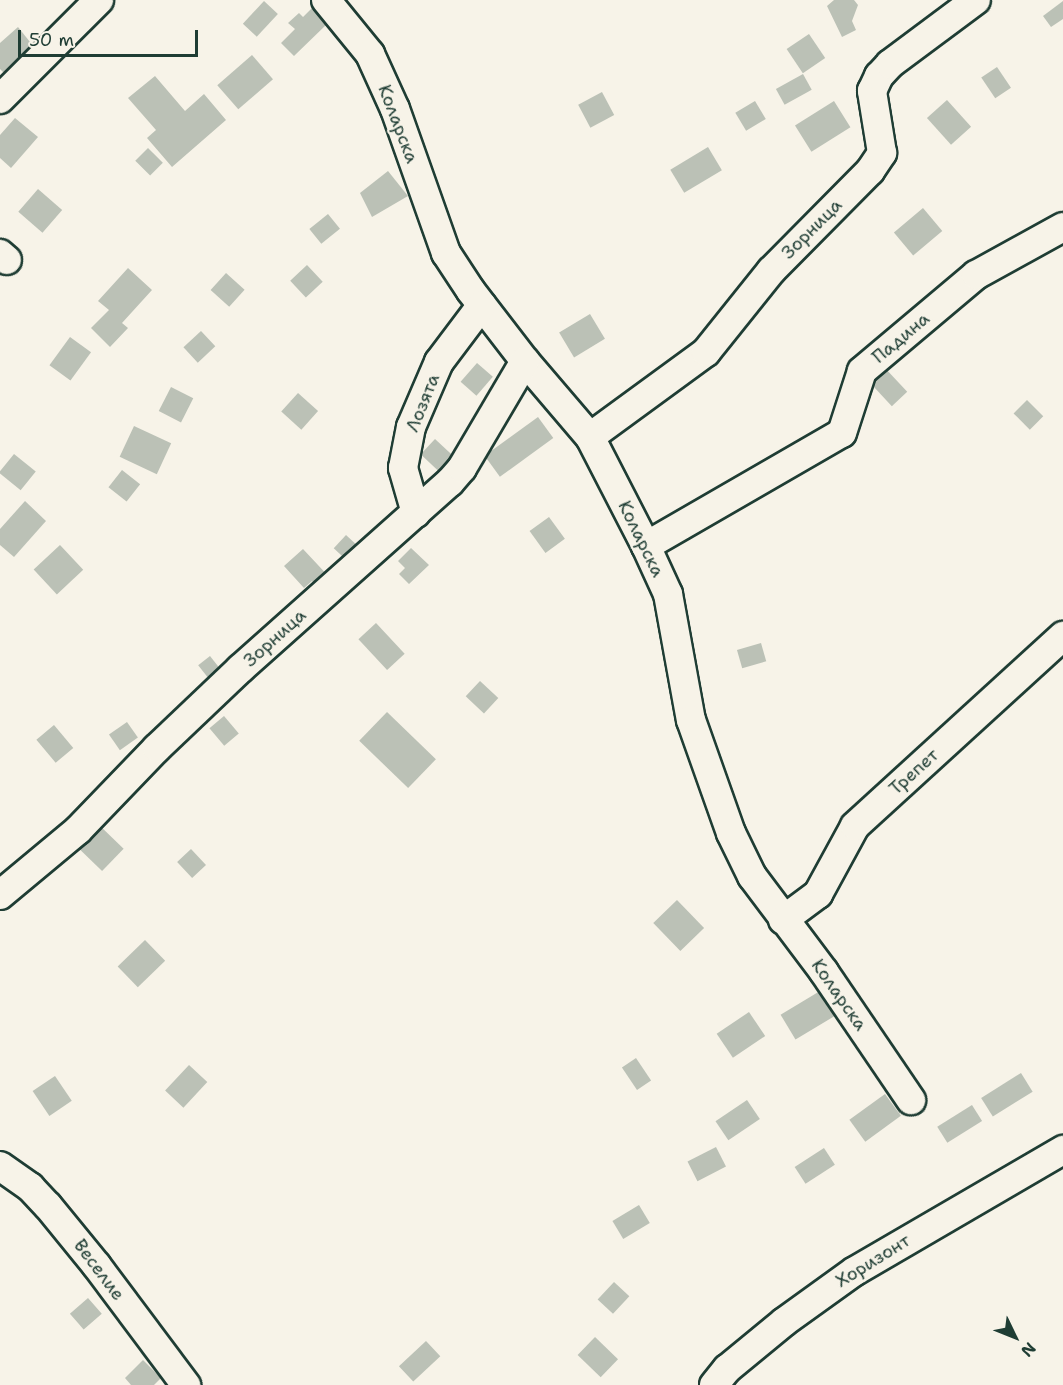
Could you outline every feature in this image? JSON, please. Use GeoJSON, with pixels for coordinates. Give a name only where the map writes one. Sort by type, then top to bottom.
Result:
{"type":"FeatureCollection","features":[{"type":"Feature","properties":{"kind":"street"},"geometry":{"type":"LineString","coordinates":[[0,99],[99,0]]}},
{"type":"Feature","properties":{"kind":"street","name":"Коларска"},"geometry":{"type":"LineString","coordinates":[[326,0],[370,54],[395,109],[446,253],[525,361],[590,437],[646,546],[668,594],[690,720],[731,833],[752,876],[824,972],[911,1100]]}},
{"type":"Feature","properties":{"kind":"street","name":"Зорница"},"geometry":{"type":"LineString","coordinates":[[590,437],[705,352],[771,271],[870,171],[882,153],[872,91],[879,76],[890,64],[976,0]]}},
{"type":"Feature","properties":{"kind":"street","name":"Падина"},"geometry":{"type":"LineString","coordinates":[[646,546],[842,433],[862,371],[976,275],[1063,226]]}},
{"type":"Feature","properties":{"kind":"street","name":"Лозята"},"geometry":{"type":"LineString","coordinates":[[416,513],[403,468],[411,427],[439,362],[482,305]]}},
{"type":"Feature","properties":{"kind":"street","name":"Зорница"},"geometry":{"type":"LineString","coordinates":[[0,895],[78,830],[157,748],[240,669],[416,513],[462,468],[525,361]]}},
{"type":"Feature","properties":{"kind":"street","name":"Трепет"},"geometry":{"type":"LineString","coordinates":[[783,920],[818,894],[855,826],[1063,636]]}},
{"type":"Feature","properties":{"kind":"street","name":"Хоризонт"},"geometry":{"type":"LineString","coordinates":[[714,1385],[727,1368],[784,1322],[855,1271],[1058,1150]]}},
{"type":"Feature","properties":{"kind":"street","name":"Веселие"},"geometry":{"type":"LineString","coordinates":[[0,1166],[30,1187],[48,1206],[97,1266],[186,1385]]}},
{"type":"Feature","properties":{"kind":"building"},"geometry":{"type":"Polygon","coordinates":[[[834,0],[854,0],[858,5],[852,21],[856,30],[842,37],[827,6],[834,0]]]}},
{"type":"Feature","properties":{"kind":"building"},"geometry":{"type":"Polygon","coordinates":[[[264,1],[278,14],[257,37],[243,24],[264,1]]]}},
{"type":"Feature","properties":{"kind":"building"},"geometry":{"type":"Polygon","coordinates":[[[1063,1],[1063,19],[1051,27],[1043,16],[1063,1]]]}},
{"type":"Feature","properties":{"kind":"building"},"geometry":{"type":"Polygon","coordinates":[[[312,8],[327,24],[294,56],[281,43],[295,29],[288,23],[299,13],[303,17],[312,8]]]}},
{"type":"Feature","properties":{"kind":"building"},"geometry":{"type":"Polygon","coordinates":[[[18,27],[34,47],[4,73],[0,69],[0,43],[18,27]]]}},
{"type":"Feature","properties":{"kind":"building"},"geometry":{"type":"Polygon","coordinates":[[[809,34],[825,58],[803,73],[787,49],[809,34]]]}},
{"type":"Feature","properties":{"kind":"building"},"geometry":{"type":"Polygon","coordinates":[[[252,55],[273,79],[238,109],[217,85],[252,55]]]}},
{"type":"Feature","properties":{"kind":"building"},"geometry":{"type":"Polygon","coordinates":[[[997,67],[1011,88],[995,98],[981,78],[997,67]]]}},
{"type":"Feature","properties":{"kind":"building"},"geometry":{"type":"Polygon","coordinates":[[[803,74],[812,90],[785,105],[776,89],[803,74]]]}},
{"type":"Feature","properties":{"kind":"building"},"geometry":{"type":"Polygon","coordinates":[[[155,76],[185,111],[204,94],[226,120],[172,167],[147,138],[156,130],[128,98],[155,76]]]}},
{"type":"Feature","properties":{"kind":"building"},"geometry":{"type":"Polygon","coordinates":[[[602,92],[614,115],[590,128],[578,105],[602,92]]]}},
{"type":"Feature","properties":{"kind":"building"},"geometry":{"type":"Polygon","coordinates":[[[947,100],[971,127],[951,145],[927,118],[947,100]]]}},
{"type":"Feature","properties":{"kind":"building"},"geometry":{"type":"Polygon","coordinates":[[[755,101],[766,119],[746,131],[735,113],[755,101]]]}},
{"type":"Feature","properties":{"kind":"building"},"geometry":{"type":"Polygon","coordinates":[[[834,101],[850,127],[811,152],[795,125],[834,101]]]}},
{"type":"Feature","properties":{"kind":"building"},"geometry":{"type":"Polygon","coordinates":[[[15,118],[38,137],[11,168],[0,158],[0,135],[15,118]]]}},
{"type":"Feature","properties":{"kind":"building"},"geometry":{"type":"Polygon","coordinates":[[[708,147],[722,170],[684,193],[670,170],[708,147]]]}},
{"type":"Feature","properties":{"kind":"building"},"geometry":{"type":"Polygon","coordinates":[[[148,148],[163,163],[150,176],[135,161],[148,148]]]}},
{"type":"Feature","properties":{"kind":"building"},"geometry":{"type":"Polygon","coordinates":[[[388,171],[408,196],[372,217],[360,193],[388,171]]]}},
{"type":"Feature","properties":{"kind":"building"},"geometry":{"type":"Polygon","coordinates":[[[38,189],[62,210],[42,233],[18,212],[38,189]]]}},
{"type":"Feature","properties":{"kind":"building"},"geometry":{"type":"Polygon","coordinates":[[[923,208],[942,231],[913,255],[894,232],[923,208]]]}},
{"type":"Feature","properties":{"kind":"building"},"geometry":{"type":"Polygon","coordinates":[[[328,214],[340,229],[321,244],[309,229],[328,214]]]}},
{"type":"Feature","properties":{"kind":"building"},"geometry":{"type":"Polygon","coordinates":[[[307,265],[323,282],[306,298],[290,281],[307,265]]]}},
{"type":"Feature","properties":{"kind":"building"},"geometry":{"type":"Polygon","coordinates":[[[128,268],[152,290],[122,323],[128,328],[110,347],[91,328],[109,310],[98,301],[128,268]]]}},
{"type":"Feature","properties":{"kind":"building"},"geometry":{"type":"Polygon","coordinates":[[[226,273],[245,290],[229,307],[211,290],[226,273]]]}},
{"type":"Feature","properties":{"kind":"building"},"geometry":{"type":"Polygon","coordinates":[[[590,314],[605,339],[574,357],[559,333],[590,314]]]}},
{"type":"Feature","properties":{"kind":"building"},"geometry":{"type":"Polygon","coordinates":[[[201,331],[215,346],[198,363],[183,347],[201,331]]]}},
{"type":"Feature","properties":{"kind":"building"},"geometry":{"type":"Polygon","coordinates":[[[70,337],[91,352],[70,381],[49,365],[70,337]]]}},
{"type":"Feature","properties":{"kind":"building"},"geometry":{"type":"Polygon","coordinates":[[[477,363],[493,377],[476,396],[461,382],[477,363]]]}},
{"type":"Feature","properties":{"kind":"building"},"geometry":{"type":"Polygon","coordinates":[[[884,367],[907,392],[892,406],[869,381],[884,367]]]}},
{"type":"Feature","properties":{"kind":"building"},"geometry":{"type":"Polygon","coordinates":[[[171,387],[193,398],[181,422],[159,411],[171,387]]]}},
{"type":"Feature","properties":{"kind":"building"},"geometry":{"type":"Polygon","coordinates":[[[298,393],[318,411],[301,430],[281,412],[298,393]]]}},
{"type":"Feature","properties":{"kind":"building"},"geometry":{"type":"Polygon","coordinates":[[[1027,400],[1043,416],[1030,430],[1014,413],[1027,400]]]}},
{"type":"Feature","properties":{"kind":"building"},"geometry":{"type":"Polygon","coordinates":[[[538,417],[553,438],[500,477],[485,456],[538,417]]]}},
{"type":"Feature","properties":{"kind":"building"},"geometry":{"type":"Polygon","coordinates":[[[134,426],[171,443],[157,474],[120,457],[134,426]]]}},
{"type":"Feature","properties":{"kind":"building"},"geometry":{"type":"Polygon","coordinates":[[[435,439],[453,456],[439,471],[421,454],[435,439]]]}},
{"type":"Feature","properties":{"kind":"building"},"geometry":{"type":"Polygon","coordinates":[[[14,454],[36,472],[21,490],[0,474],[14,454]]]}},
{"type":"Feature","properties":{"kind":"building"},"geometry":{"type":"Polygon","coordinates":[[[122,470],[140,484],[127,501],[108,487],[122,470]]]}},
{"type":"Feature","properties":{"kind":"building"},"geometry":{"type":"Polygon","coordinates":[[[25,501],[46,521],[14,557],[0,545],[0,529],[25,501]]]}},
{"type":"Feature","properties":{"kind":"building"},"geometry":{"type":"Polygon","coordinates":[[[549,517],[565,539],[545,553],[530,531],[549,517]]]}},
{"type":"Feature","properties":{"kind":"building"},"geometry":{"type":"Polygon","coordinates":[[[346,535],[361,549],[349,562],[334,548],[346,535]]]}},
{"type":"Feature","properties":{"kind":"building"},"geometry":{"type":"Polygon","coordinates":[[[60,545],[83,570],[57,594],[34,570],[60,545]]]}},
{"type":"Feature","properties":{"kind":"building"},"geometry":{"type":"Polygon","coordinates":[[[411,548],[429,565],[409,584],[399,574],[405,568],[398,561],[411,548]]]}},
{"type":"Feature","properties":{"kind":"building"},"geometry":{"type":"Polygon","coordinates":[[[303,549],[332,580],[320,590],[312,581],[304,588],[284,566],[303,549]]]}},
{"type":"Feature","properties":{"kind":"building"},"geometry":{"type":"Polygon","coordinates":[[[376,623],[405,654],[387,670],[358,639],[376,623]]]}},
{"type":"Feature","properties":{"kind":"building"},"geometry":{"type":"Polygon","coordinates":[[[761,643],[766,661],[742,668],[737,650],[761,643]]]}},
{"type":"Feature","properties":{"kind":"building"},"geometry":{"type":"Polygon","coordinates":[[[210,656],[220,669],[208,678],[198,665],[210,656]]]}},
{"type":"Feature","properties":{"kind":"building"},"geometry":{"type":"Polygon","coordinates":[[[480,681],[498,698],[484,713],[466,696],[480,681]]]}},
{"type":"Feature","properties":{"kind":"building"},"geometry":{"type":"Polygon","coordinates":[[[387,712],[436,759],[408,788],[359,741],[387,712]]]}},
{"type":"Feature","properties":{"kind":"building"},"geometry":{"type":"Polygon","coordinates":[[[224,716],[239,734],[224,746],[209,728],[224,716]]]}},
{"type":"Feature","properties":{"kind":"building"},"geometry":{"type":"Polygon","coordinates":[[[127,722],[138,738],[120,750],[109,735],[127,722]]]}},
{"type":"Feature","properties":{"kind":"building"},"geometry":{"type":"Polygon","coordinates":[[[54,725],[73,748],[56,763],[36,740],[54,725]]]}},
{"type":"Feature","properties":{"kind":"building"},"geometry":{"type":"Polygon","coordinates":[[[97,823],[124,849],[102,871],[75,845],[97,823]]]}},
{"type":"Feature","properties":{"kind":"building"},"geometry":{"type":"Polygon","coordinates":[[[191,849],[206,865],[192,878],[177,862],[191,849]]]}},
{"type":"Feature","properties":{"kind":"building"},"geometry":{"type":"Polygon","coordinates":[[[677,900],[704,928],[680,951],[653,923],[677,900]]]}},
{"type":"Feature","properties":{"kind":"building"},"geometry":{"type":"Polygon","coordinates":[[[145,940],[165,961],[138,987],[118,966],[145,940]]]}},
{"type":"Feature","properties":{"kind":"building"},"geometry":{"type":"Polygon","coordinates":[[[820,991],[835,1016],[796,1040],[781,1015],[820,991]]]}},
{"type":"Feature","properties":{"kind":"building"},"geometry":{"type":"Polygon","coordinates":[[[749,1012],[765,1036],[733,1058],[717,1034],[749,1012]]]}},
{"type":"Feature","properties":{"kind":"building"},"geometry":{"type":"Polygon","coordinates":[[[636,1058],[651,1080],[637,1090],[622,1068],[636,1058]]]}},
{"type":"Feature","properties":{"kind":"building"},"geometry":{"type":"Polygon","coordinates":[[[189,1065],[207,1082],[183,1108],[165,1091],[189,1065]]]}},
{"type":"Feature","properties":{"kind":"building"},"geometry":{"type":"Polygon","coordinates":[[[1021,1073],[1033,1092],[993,1117],[981,1098],[1021,1073]]]}},
{"type":"Feature","properties":{"kind":"building"},"geometry":{"type":"Polygon","coordinates":[[[55,1076],[72,1101],[49,1116],[33,1091],[55,1076]]]}},
{"type":"Feature","properties":{"kind":"building"},"geometry":{"type":"Polygon","coordinates":[[[885,1094],[901,1116],[865,1142],[849,1120],[885,1094]]]}},
{"type":"Feature","properties":{"kind":"building"},"geometry":{"type":"Polygon","coordinates":[[[747,1100],[760,1119],[728,1140],[715,1121],[747,1100]]]}},
{"type":"Feature","properties":{"kind":"building"},"geometry":{"type":"Polygon","coordinates":[[[972,1105],[982,1121],[947,1143],[937,1127],[972,1105]]]}},
{"type":"Feature","properties":{"kind":"building"},"geometry":{"type":"Polygon","coordinates":[[[716,1147],[726,1167],[697,1181],[687,1162],[716,1147]]]}},
{"type":"Feature","properties":{"kind":"building"},"geometry":{"type":"Polygon","coordinates":[[[824,1148],[835,1165],[806,1184],[795,1167],[824,1148]]]}},
{"type":"Feature","properties":{"kind":"building"},"geometry":{"type":"Polygon","coordinates":[[[639,1205],[650,1223],[623,1239],[612,1221],[639,1205]]]}},
{"type":"Feature","properties":{"kind":"building"},"geometry":{"type":"Polygon","coordinates":[[[614,1282],[629,1296],[613,1314],[598,1300],[614,1282]]]}},
{"type":"Feature","properties":{"kind":"building"},"geometry":{"type":"Polygon","coordinates":[[[88,1298],[102,1314],[84,1330],[70,1314],[88,1298]]]}},
{"type":"Feature","properties":{"kind":"building"},"geometry":{"type":"Polygon","coordinates":[[[595,1337],[618,1359],[601,1377],[578,1355],[595,1337]]]}},
{"type":"Feature","properties":{"kind":"building"},"geometry":{"type":"Polygon","coordinates":[[[426,1341],[440,1356],[413,1382],[399,1366],[426,1341]]]}},
{"type":"Feature","properties":{"kind":"building"},"geometry":{"type":"Polygon","coordinates":[[[143,1360],[161,1378],[154,1385],[131,1385],[125,1378],[143,1360]]]}}]}
